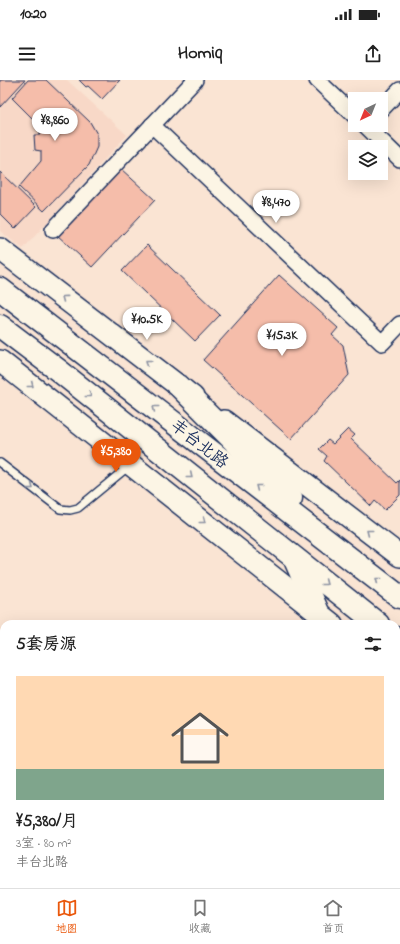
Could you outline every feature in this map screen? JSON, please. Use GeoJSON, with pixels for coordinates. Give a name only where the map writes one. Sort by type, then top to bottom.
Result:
{"type":"FeatureCollection","features":[{"type":"Feature","properties":{"kind":"highway","name":"丰台北路"},"geometry":{"type":"LineString","coordinates":[[0,289],[400,597]]}},
{"type":"Feature","properties":{"kind":"highway","name":"丰台北路"},"geometry":{"type":"LineString","coordinates":[[0,326],[58,370],[294,559],[373,620]]}},
{"type":"Feature","properties":{"kind":"highway"},"geometry":{"type":"LineString","coordinates":[[179,386],[355,562]]}},
{"type":"Feature","properties":{"kind":"highway"},"geometry":{"type":"LineString","coordinates":[[294,559],[325,618]]}},
{"type":"Feature","properties":{"kind":"street"},"geometry":{"type":"LineString","coordinates":[[53,230],[195,80]]}},
{"type":"Feature","properties":{"kind":"street"},"geometry":{"type":"LineString","coordinates":[[317,80],[348,109]]}},
{"type":"Feature","properties":{"kind":"street"},"geometry":{"type":"LineString","coordinates":[[388,103],[400,90]]}},
{"type":"Feature","properties":{"kind":"street"},"geometry":{"type":"LineString","coordinates":[[152,125],[382,343],[400,324]]}},
{"type":"Feature","properties":{"kind":"street"},"geometry":{"type":"LineString","coordinates":[[373,132],[400,159]]}},
{"type":"Feature","properties":{"kind":"street","name":"丰台北路"},"geometry":{"type":"LineString","coordinates":[[0,249],[400,556]]}},
{"type":"Feature","properties":{"kind":"street"},"geometry":{"type":"LineString","coordinates":[[0,361],[325,618]]}},
{"type":"Feature","properties":{"kind":"lane"},"geometry":{"type":"LineString","coordinates":[[0,463],[60,509],[70,510],[78,508],[131,464]]}},
{"type":"Feature","properties":{"kind":"shaded area"},"geometry":{"type":"Polygon","coordinates":[[[0,80],[67,80],[127,135],[23,249],[0,231],[0,80]]]}},
{"type":"Feature","properties":{"kind":"building"},"geometry":{"type":"Polygon","coordinates":[[[0,80],[25,80],[0,107],[0,80]]]}},
{"type":"Feature","properties":{"kind":"building"},"geometry":{"type":"Polygon","coordinates":[[[28,80],[46,80],[90,122],[97,134],[97,147],[89,165],[44,211],[19,187],[41,161],[41,151],[35,150],[34,135],[40,135],[41,127],[12,98],[28,80]]]}},
{"type":"Feature","properties":{"kind":"building"},"geometry":{"type":"Polygon","coordinates":[[[79,80],[120,80],[102,99],[79,80]]]}},
{"type":"Feature","properties":{"kind":"building"},"geometry":{"type":"Polygon","coordinates":[[[120,168],[155,200],[92,267],[57,235],[120,168]]]}},
{"type":"Feature","properties":{"kind":"building"},"geometry":{"type":"Polygon","coordinates":[[[0,172],[36,207],[15,229],[0,214],[0,172]]]}},
{"type":"Feature","properties":{"kind":"building"},"geometry":{"type":"Polygon","coordinates":[[[147,245],[220,315],[195,341],[122,271],[147,245]]]}},
{"type":"Feature","properties":{"kind":"building"},"geometry":{"type":"Polygon","coordinates":[[[279,275],[338,328],[332,335],[343,345],[349,375],[291,439],[203,360],[279,275]]]}},
{"type":"Feature","properties":{"kind":"building"},"geometry":{"type":"Polygon","coordinates":[[[348,429],[355,435],[351,439],[397,483],[400,480],[400,495],[385,510],[375,501],[371,506],[324,461],[327,456],[319,449],[328,440],[333,444],[348,429]]]}}]}
